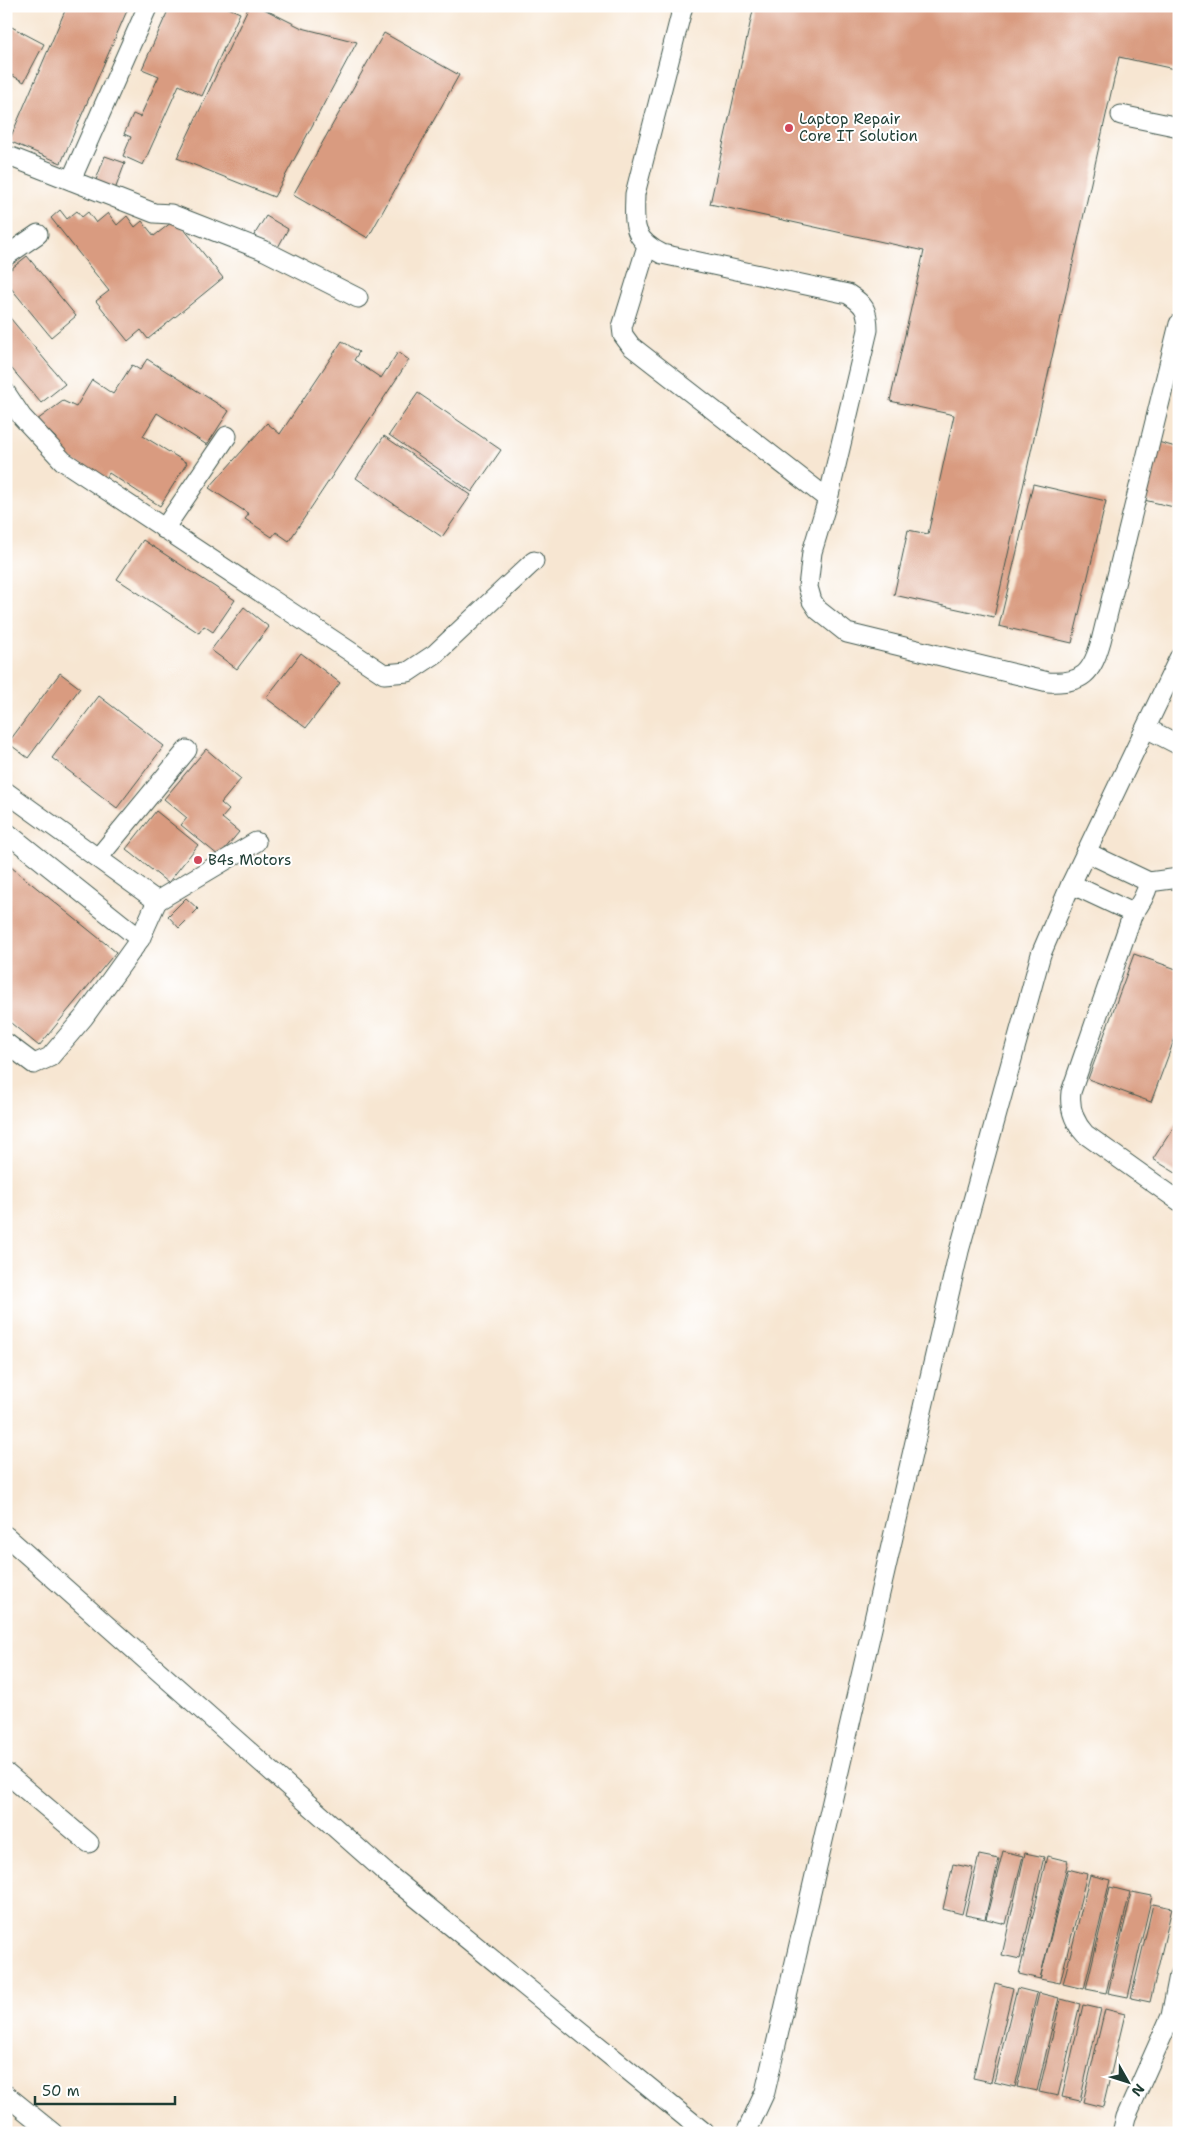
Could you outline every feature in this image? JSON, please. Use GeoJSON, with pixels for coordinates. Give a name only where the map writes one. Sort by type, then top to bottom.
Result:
{"type":"FeatureCollection","features":[{"type":"Feature","properties":{"kind":"street"},"geometry":{"type":"LineString","coordinates":[[683,6],[636,194],[634,214],[636,229],[647,246],[662,254],[848,294],[861,302],[868,316],[868,330],[828,499],[812,552],[808,587],[812,600],[818,610],[846,632],[867,639],[1048,682],[1075,681],[1088,672],[1096,659],[1101,641],[1179,324]]}},
{"type":"Feature","properties":{"kind":"street"},"geometry":{"type":"LineString","coordinates":[[71,180],[147,8]]}},
{"type":"Feature","properties":{"kind":"street"},"geometry":{"type":"LineString","coordinates":[[1121,115],[1179,127]]}},
{"type":"Feature","properties":{"kind":"street"},"geometry":{"type":"LineString","coordinates":[[6,154],[154,213],[171,214],[265,251],[358,298]]}},
{"type":"Feature","properties":{"kind":"street"},"geometry":{"type":"LineString","coordinates":[[6,256],[38,234]]}},
{"type":"Feature","properties":{"kind":"street"},"geometry":{"type":"LineString","coordinates":[[647,246],[622,327],[623,335],[630,346],[828,499]]}},
{"type":"Feature","properties":{"kind":"street"},"geometry":{"type":"LineString","coordinates":[[6,393],[22,417],[63,461],[384,674],[408,672],[435,654],[534,561]]}},
{"type":"Feature","properties":{"kind":"street"},"geometry":{"type":"LineString","coordinates":[[164,529],[227,436]]}},
{"type":"Feature","properties":{"kind":"street"},"geometry":{"type":"LineString","coordinates":[[746,2133],[766,2092],[960,1251],[1041,954],[1071,884],[1146,728],[1173,683],[1179,658]]}},
{"type":"Feature","properties":{"kind":"street"},"geometry":{"type":"LineString","coordinates":[[1146,728],[1179,745]]}},
{"type":"Feature","properties":{"kind":"street"},"geometry":{"type":"LineString","coordinates":[[98,858],[187,750]]}},
{"type":"Feature","properties":{"kind":"street"},"geometry":{"type":"LineString","coordinates":[[6,792],[157,901]]}},
{"type":"Feature","properties":{"kind":"street"},"geometry":{"type":"LineString","coordinates":[[6,832],[140,939]]}},
{"type":"Feature","properties":{"kind":"street"},"geometry":{"type":"LineString","coordinates":[[6,1043],[34,1064],[50,1058],[84,1018],[140,939],[157,901],[256,842]]}},
{"type":"Feature","properties":{"kind":"street"},"geometry":{"type":"LineString","coordinates":[[1086,852],[1149,882],[1179,878]]}},
{"type":"Feature","properties":{"kind":"street"},"geometry":{"type":"LineString","coordinates":[[1149,882],[1146,894],[1133,913],[1071,1092],[1070,1103],[1077,1125],[1085,1134],[1179,1201]]}},
{"type":"Feature","properties":{"kind":"street"},"geometry":{"type":"LineString","coordinates":[[1071,884],[1133,913]]}},
{"type":"Feature","properties":{"kind":"street"},"geometry":{"type":"LineString","coordinates":[[6,1536],[385,1872],[705,2133]]}},
{"type":"Feature","properties":{"kind":"street"},"geometry":{"type":"LineString","coordinates":[[6,1773],[89,1843]]}},
{"type":"Feature","properties":{"kind":"street"},"geometry":{"type":"LineString","coordinates":[[1122,2133],[1126,2117],[1171,2016],[1179,1976]]}},
{"type":"Feature","properties":{"kind":"street"},"geometry":{"type":"LineString","coordinates":[[6,2094],[52,2133]]}},
{"type":"Feature","properties":{"kind":"building"},"geometry":{"type":"Polygon","coordinates":[[[67,6],[129,6],[61,163],[9,141],[67,6]]]}},
{"type":"Feature","properties":{"kind":"building"},"geometry":{"type":"Polygon","coordinates":[[[170,6],[224,6],[240,13],[202,96],[179,85],[143,165],[123,156],[131,137],[124,134],[133,114],[140,117],[159,76],[142,69],[170,6]]]}},
{"type":"Feature","properties":{"kind":"building"},"geometry":{"type":"Polygon","coordinates":[[[249,6],[258,6],[302,28],[357,42],[274,197],[177,158],[249,6]]]}},
{"type":"Feature","properties":{"kind":"building"},"geometry":{"type":"Polygon","coordinates":[[[754,6],[1179,6],[1179,70],[1119,57],[994,617],[894,595],[908,530],[928,534],[954,415],[890,401],[924,251],[710,204],[754,6]]]}},
{"type":"Feature","properties":{"kind":"building"},"geometry":{"type":"Polygon","coordinates":[[[6,24],[44,44],[24,82],[6,72],[6,24]]]}},
{"type":"Feature","properties":{"kind":"building"},"geometry":{"type":"Polygon","coordinates":[[[384,33],[459,75],[368,238],[293,195],[384,33]]]}},
{"type":"Feature","properties":{"kind":"building"},"geometry":{"type":"Polygon","coordinates":[[[105,156],[125,163],[113,195],[93,188],[105,156]]]}},
{"type":"Feature","properties":{"kind":"building"},"geometry":{"type":"Polygon","coordinates":[[[60,210],[67,219],[77,211],[82,217],[88,212],[96,223],[108,213],[117,225],[127,216],[135,227],[142,221],[154,236],[176,219],[223,278],[148,339],[141,330],[128,341],[96,301],[109,291],[51,218],[60,210]]]}},
{"type":"Feature","properties":{"kind":"building"},"geometry":{"type":"Polygon","coordinates":[[[266,216],[288,229],[276,251],[253,237],[266,216]]]}},
{"type":"Feature","properties":{"kind":"building"},"geometry":{"type":"Polygon","coordinates":[[[27,256],[76,316],[51,337],[6,282],[6,273],[27,256]]]}},
{"type":"Feature","properties":{"kind":"building"},"geometry":{"type":"Polygon","coordinates":[[[6,313],[65,384],[41,403],[6,362],[6,313]]]}},
{"type":"Feature","properties":{"kind":"building"},"geometry":{"type":"Polygon","coordinates":[[[342,341],[359,352],[354,360],[381,378],[398,352],[409,360],[289,541],[276,532],[272,537],[245,519],[249,514],[209,488],[267,423],[280,434],[342,341]]]}},
{"type":"Feature","properties":{"kind":"building"},"geometry":{"type":"Polygon","coordinates":[[[147,359],[229,411],[207,445],[157,413],[143,436],[187,463],[160,506],[109,473],[105,480],[51,446],[56,438],[37,420],[63,401],[76,407],[92,380],[113,394],[132,365],[140,370],[147,359]]]}},
{"type":"Feature","properties":{"kind":"building"},"geometry":{"type":"Polygon","coordinates":[[[418,393],[501,450],[472,492],[389,435],[418,393]]]}},
{"type":"Feature","properties":{"kind":"building"},"geometry":{"type":"Polygon","coordinates":[[[384,436],[471,495],[442,537],[356,478],[384,436]]]}},
{"type":"Feature","properties":{"kind":"building"},"geometry":{"type":"Polygon","coordinates":[[[1158,442],[1179,448],[1178,508],[1144,500],[1158,442]]]}},
{"type":"Feature","properties":{"kind":"building"},"geometry":{"type":"Polygon","coordinates":[[[1033,484],[1106,501],[1072,643],[999,626],[1033,484]]]}},
{"type":"Feature","properties":{"kind":"building"},"geometry":{"type":"Polygon","coordinates":[[[143,540],[235,600],[213,632],[204,626],[199,633],[117,579],[143,540]]]}},
{"type":"Feature","properties":{"kind":"building"},"geometry":{"type":"Polygon","coordinates":[[[244,607],[269,627],[237,669],[211,650],[244,607]]]}},
{"type":"Feature","properties":{"kind":"building"},"geometry":{"type":"Polygon","coordinates":[[[301,653],[340,683],[306,728],[266,698],[301,653]]]}},
{"type":"Feature","properties":{"kind":"building"},"geometry":{"type":"Polygon","coordinates":[[[60,673],[80,688],[28,758],[8,743],[60,673]]]}},
{"type":"Feature","properties":{"kind":"building"},"geometry":{"type":"Polygon","coordinates":[[[99,696],[164,746],[117,808],[52,758],[99,696]]]}},
{"type":"Feature","properties":{"kind":"building"},"geometry":{"type":"Polygon","coordinates":[[[206,749],[241,779],[221,803],[229,810],[222,818],[239,832],[219,856],[181,825],[187,818],[164,799],[206,749]]]}},
{"type":"Feature","properties":{"kind":"building"},"geometry":{"type":"Polygon","coordinates":[[[156,811],[198,845],[168,883],[126,849],[156,811]]]}},
{"type":"Feature","properties":{"kind":"building"},"geometry":{"type":"Polygon","coordinates":[[[6,863],[116,952],[39,1046],[6,1019],[6,863]]]}},
{"type":"Feature","properties":{"kind":"building"},"geometry":{"type":"Polygon","coordinates":[[[186,898],[198,909],[179,928],[168,916],[186,898]]]}},
{"type":"Feature","properties":{"kind":"building"},"geometry":{"type":"Polygon","coordinates":[[[1134,954],[1179,970],[1179,1027],[1151,1102],[1088,1079],[1134,954]]]}},
{"type":"Feature","properties":{"kind":"building"},"geometry":{"type":"Polygon","coordinates":[[[1179,1119],[1179,1175],[1153,1159],[1179,1119]]]}},
{"type":"Feature","properties":{"kind":"building"},"geometry":{"type":"Polygon","coordinates":[[[1003,1851],[1023,1856],[1006,1924],[986,1919],[1003,1851]]]}},
{"type":"Feature","properties":{"kind":"building"},"geometry":{"type":"Polygon","coordinates":[[[1025,1853],[1044,1857],[1020,1959],[1002,1955],[1025,1853]]]}},
{"type":"Feature","properties":{"kind":"building"},"geometry":{"type":"Polygon","coordinates":[[[979,1855],[999,1859],[985,1919],[965,1915],[979,1855]]]}},
{"type":"Feature","properties":{"kind":"building"},"geometry":{"type":"Polygon","coordinates":[[[1047,1856],[1068,1861],[1040,1979],[1019,1974],[1047,1856]]]}},
{"type":"Feature","properties":{"kind":"building"},"geometry":{"type":"Polygon","coordinates":[[[953,1864],[973,1868],[962,1914],[943,1909],[953,1864]]]}},
{"type":"Feature","properties":{"kind":"building"},"geometry":{"type":"Polygon","coordinates":[[[1068,1869],[1087,1874],[1060,1983],[1040,1979],[1068,1869]]]}},
{"type":"Feature","properties":{"kind":"building"},"geometry":{"type":"Polygon","coordinates":[[[1090,1875],[1110,1880],[1084,1989],[1063,1984],[1090,1875]]]}},
{"type":"Feature","properties":{"kind":"building"},"geometry":{"type":"Polygon","coordinates":[[[1110,1887],[1130,1892],[1106,1993],[1086,1989],[1110,1887]]]}},
{"type":"Feature","properties":{"kind":"building"},"geometry":{"type":"Polygon","coordinates":[[[1132,1892],[1152,1896],[1128,1997],[1108,1993],[1132,1892]]]}},
{"type":"Feature","properties":{"kind":"building"},"geometry":{"type":"Polygon","coordinates":[[[1153,1904],[1172,1908],[1150,2002],[1131,1998],[1153,1904]]]}},
{"type":"Feature","properties":{"kind":"building"},"geometry":{"type":"Polygon","coordinates":[[[995,1983],[1013,1988],[991,2082],[973,2078],[995,1983]]]}},
{"type":"Feature","properties":{"kind":"building"},"geometry":{"type":"Polygon","coordinates":[[[1017,1988],[1037,1993],[1015,2087],[994,2082],[1017,1988]]]}},
{"type":"Feature","properties":{"kind":"building"},"geometry":{"type":"Polygon","coordinates":[[[1039,1993],[1059,1998],[1037,2091],[1017,2087],[1039,1993]]]}},
{"type":"Feature","properties":{"kind":"building"},"geometry":{"type":"Polygon","coordinates":[[[1061,1999],[1080,2004],[1058,2096],[1039,2092],[1061,1999]]]}},
{"type":"Feature","properties":{"kind":"building"},"geometry":{"type":"Polygon","coordinates":[[[1083,2005],[1101,2009],[1080,2101],[1062,2097],[1083,2005]]]}},
{"type":"Feature","properties":{"kind":"building"},"geometry":{"type":"Polygon","coordinates":[[[1105,2009],[1125,2014],[1103,2107],[1083,2102],[1105,2009]]]}},
{"type":"Feature","properties":{"kind":"place","name":"Laptop Repair Core IT Solution"},"geometry":{"type":"Point","coordinates":[789,128]}},
{"type":"Feature","properties":{"kind":"place","name":"B4s Motors"},"geometry":{"type":"Point","coordinates":[198,860]}}]}
